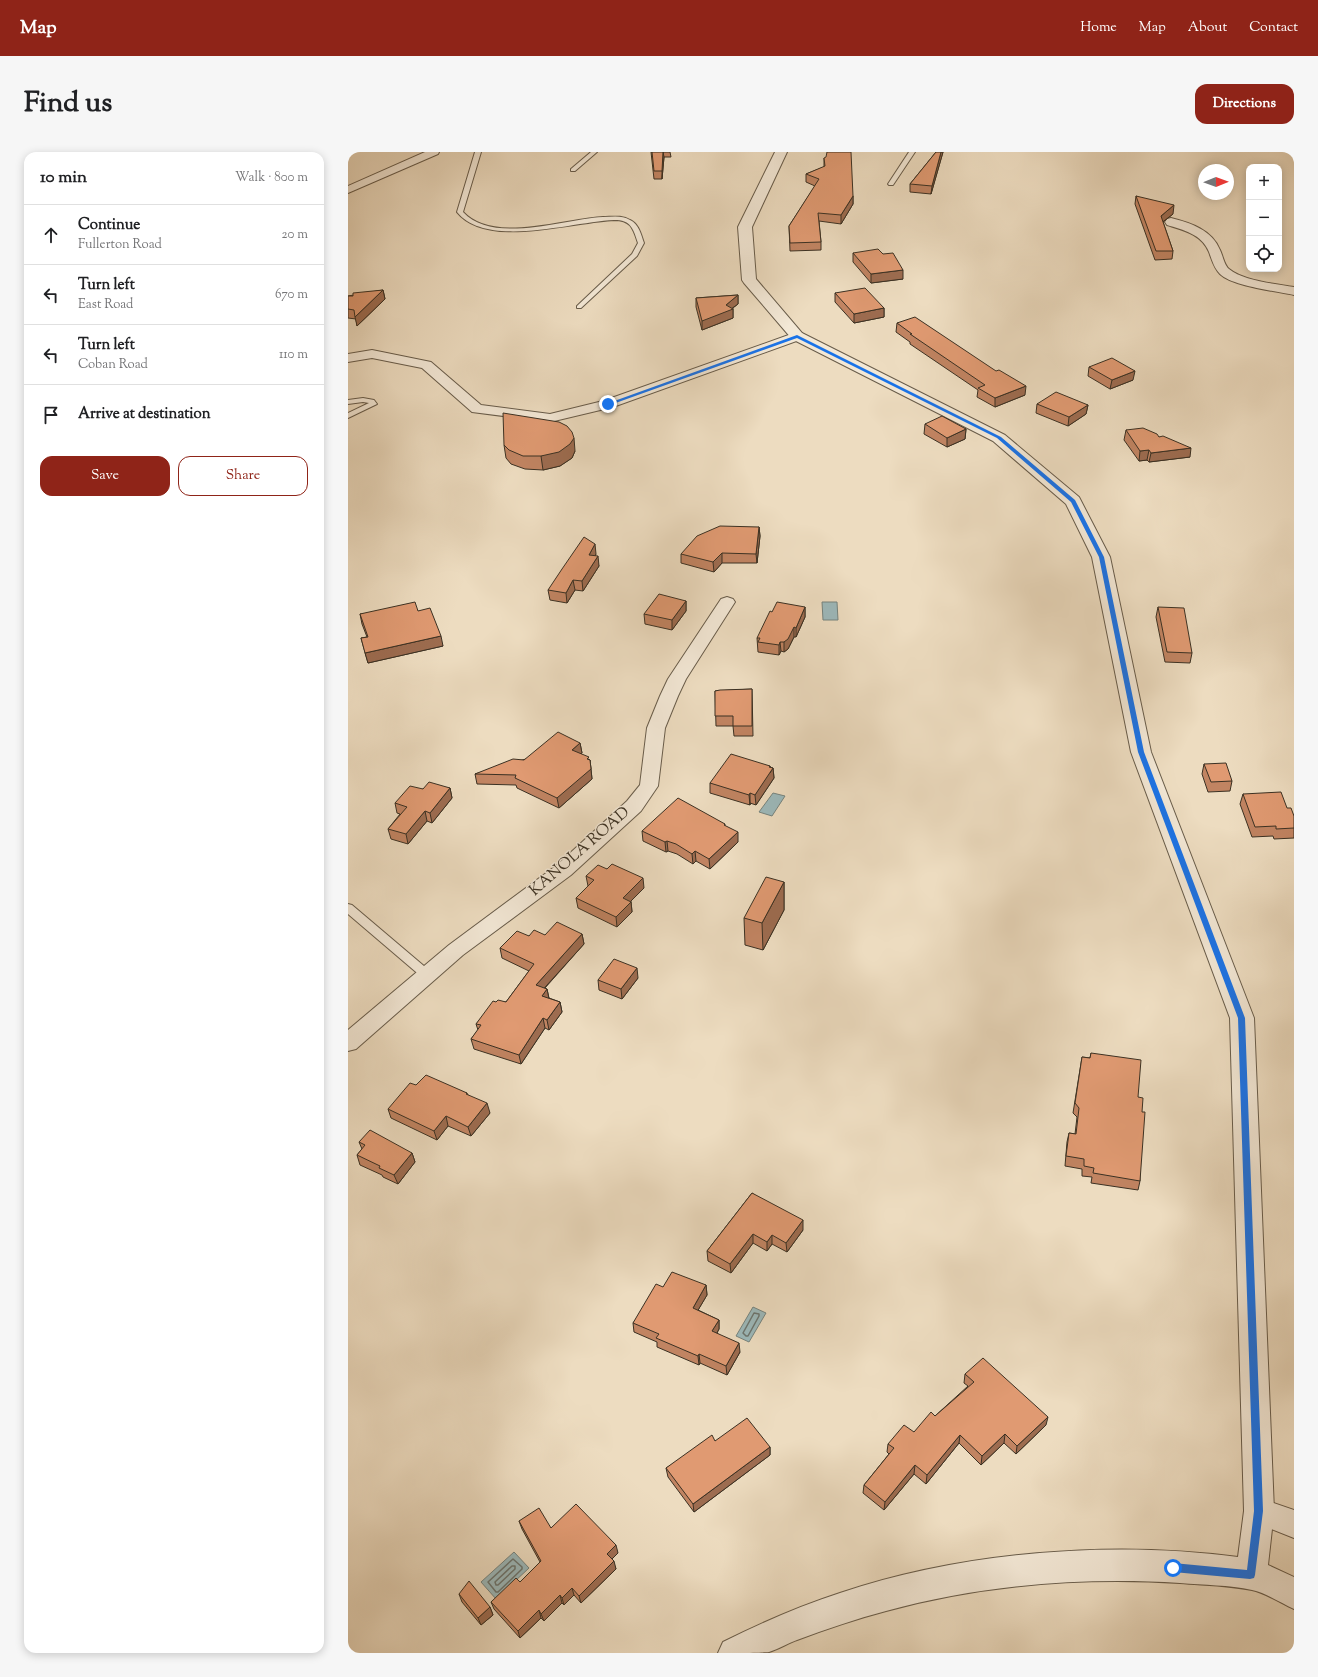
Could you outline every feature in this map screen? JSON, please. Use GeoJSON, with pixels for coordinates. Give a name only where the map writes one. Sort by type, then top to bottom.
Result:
{"type":"FeatureCollection","features":[{"type":"Feature","properties":{"kind":"street"},"geometry":{"type":"LineString","coordinates":[[348,190],[434,152]]}},
{"type":"Feature","properties":{"kind":"street"},"geometry":{"type":"LineString","coordinates":[[781,152],[745,227],[749,280],[797,336],[999,438],[1074,501],[1101,557],[1141,752],[1242,1018],[1259,1511],[1250,1575]]}},
{"type":"Feature","properties":{"kind":"street"},"geometry":{"type":"LineString","coordinates":[[1171,222],[1193,230],[1208,240],[1217,260],[1226,272],[1238,278],[1294,291]]}},
{"type":"Feature","properties":{"kind":"street"},"geometry":{"type":"LineString","coordinates":[[348,358],[372,354],[426,365],[477,409],[550,418],[608,404],[797,336]]}},
{"type":"Feature","properties":{"kind":"street","name":"KANOLA ROAD"},"geometry":{"type":"LineString","coordinates":[[348,1043],[479,932],[564,870],[634,806],[648,786],[656,728],[669,696],[677,679],[727,602]]}},
{"type":"Feature","properties":{"kind":"street"},"geometry":{"type":"LineString","coordinates":[[1259,1511],[1294,1524]]}},
{"type":"Feature","properties":{"kind":"street"},"geometry":{"type":"LineString","coordinates":[[734,1653],[796,1624],[855,1604],[914,1589],[1003,1573],[1048,1568],[1124,1566],[1220,1571],[1250,1575],[1294,1593]]}},
{"type":"Feature","properties":{"kind":"lane"},"geometry":{"type":"LineString","coordinates":[[478,152],[460,212],[470,221],[484,226],[517,229],[539,228],[586,220],[614,218],[628,220],[637,230],[641,243],[636,255],[579,308]]}},
{"type":"Feature","properties":{"kind":"lane"},"geometry":{"type":"LineString","coordinates":[[573,170],[594,152]]}},
{"type":"Feature","properties":{"kind":"lane"},"geometry":{"type":"LineString","coordinates":[[892,184],[912,152]]}},
{"type":"Feature","properties":{"kind":"lane"},"geometry":{"type":"LineString","coordinates":[[348,402],[368,400],[372,401],[373,404],[348,416]]}},
{"type":"Feature","properties":{"kind":"lane"},"geometry":{"type":"LineString","coordinates":[[348,908],[427,975]]}},
{"type":"Feature","properties":{"kind":"water"},"geometry":{"type":"Polygon","coordinates":[[[822,602],[837,602],[838,620],[823,620],[822,602]]]}},
{"type":"Feature","properties":{"kind":"water"},"geometry":{"type":"Polygon","coordinates":[[[773,793],[785,796],[772,816],[759,812],[773,793]]]}},
{"type":"Feature","properties":{"kind":"water"},"geometry":{"type":"Polygon","coordinates":[[[753,1307],[766,1313],[749,1342],[736,1336],[753,1307]]]}},
{"type":"Feature","properties":{"kind":"water"},"geometry":{"type":"Polygon","coordinates":[[[514,1552],[529,1568],[496,1599],[481,1582],[514,1552]]]}},
{"type":"Feature","properties":{"kind":"building"},"geometry":{"type":"Polygon","coordinates":[[[652,152],[663,152],[662,171],[654,171],[652,152]]]}},
{"type":"Feature","properties":{"kind":"building"},"geometry":{"type":"Polygon","coordinates":[[[827,152],[851,152],[853,196],[841,215],[818,213],[821,242],[790,243],[789,226],[819,179],[806,174],[825,166],[824,158],[826,157],[827,152]]]}},
{"type":"Feature","properties":{"kind":"building"},"geometry":{"type":"Polygon","coordinates":[[[936,152],[941,152],[932,186],[910,184],[936,152]]]}},
{"type":"Feature","properties":{"kind":"building"},"geometry":{"type":"Polygon","coordinates":[[[1136,196],[1174,205],[1161,216],[1173,251],[1156,251],[1136,196]]]}},
{"type":"Feature","properties":{"kind":"building"},"geometry":{"type":"Polygon","coordinates":[[[878,249],[883,254],[893,253],[903,270],[871,274],[853,253],[878,249]]]}},
{"type":"Feature","properties":{"kind":"building"},"geometry":{"type":"Polygon","coordinates":[[[865,288],[884,308],[854,314],[835,293],[865,288]]]}},
{"type":"Feature","properties":{"kind":"building"},"geometry":{"type":"Polygon","coordinates":[[[383,290],[355,317],[354,310],[348,309],[348,296],[353,296],[353,293],[383,290]]]}},
{"type":"Feature","properties":{"kind":"building"},"geometry":{"type":"Polygon","coordinates":[[[738,295],[726,305],[733,309],[702,321],[696,298],[738,295]]]}},
{"type":"Feature","properties":{"kind":"building"},"geometry":{"type":"Polygon","coordinates":[[[915,317],[996,371],[999,370],[1026,386],[995,398],[978,388],[985,385],[910,334],[912,334],[897,323],[915,317]]]}},
{"type":"Feature","properties":{"kind":"building"},"geometry":{"type":"Polygon","coordinates":[[[1112,358],[1135,371],[1112,380],[1089,367],[1112,358]]]}},
{"type":"Feature","properties":{"kind":"building"},"geometry":{"type":"Polygon","coordinates":[[[1056,392],[1088,405],[1069,417],[1037,404],[1056,392]]]}},
{"type":"Feature","properties":{"kind":"building"},"geometry":{"type":"Polygon","coordinates":[[[503,413],[559,422],[567,426],[572,432],[574,438],[570,444],[559,452],[541,456],[523,456],[509,450],[504,445],[503,413]]]}},
{"type":"Feature","properties":{"kind":"building"},"geometry":{"type":"Polygon","coordinates":[[[942,416],[966,429],[947,438],[925,424],[942,416]]]}},
{"type":"Feature","properties":{"kind":"building"},"geometry":{"type":"Polygon","coordinates":[[[1143,428],[1157,434],[1159,437],[1163,436],[1191,448],[1151,453],[1149,450],[1140,451],[1126,430],[1143,428]]]}},
{"type":"Feature","properties":{"kind":"building"},"geometry":{"type":"Polygon","coordinates":[[[720,526],[759,527],[756,554],[722,553],[713,562],[681,554],[697,536],[720,526]]]}},
{"type":"Feature","properties":{"kind":"building"},"geometry":{"type":"Polygon","coordinates":[[[584,537],[595,544],[589,555],[598,556],[582,581],[573,580],[566,593],[548,590],[562,569],[584,537]]]}},
{"type":"Feature","properties":{"kind":"building"},"geometry":{"type":"Polygon","coordinates":[[[659,594],[686,601],[672,620],[644,614],[659,594]]]}},
{"type":"Feature","properties":{"kind":"building"},"geometry":{"type":"Polygon","coordinates":[[[415,602],[418,611],[430,608],[441,636],[365,653],[361,638],[368,637],[360,614],[415,602]]]}},
{"type":"Feature","properties":{"kind":"building"},"geometry":{"type":"Polygon","coordinates":[[[777,602],[805,607],[796,628],[794,627],[788,639],[784,642],[780,642],[779,645],[758,642],[760,638],[757,638],[770,611],[772,612],[777,602]]]}},
{"type":"Feature","properties":{"kind":"building"},"geometry":{"type":"Polygon","coordinates":[[[1158,607],[1184,608],[1192,653],[1167,652],[1158,607]]]}},
{"type":"Feature","properties":{"kind":"building"},"geometry":{"type":"Polygon","coordinates":[[[752,689],[752,726],[733,726],[733,716],[715,716],[715,691],[752,689]]]}},
{"type":"Feature","properties":{"kind":"building"},"geometry":{"type":"Polygon","coordinates":[[[558,732],[580,743],[572,750],[589,757],[587,759],[590,760],[591,769],[557,798],[515,778],[516,775],[475,774],[513,759],[524,760],[558,732]]]}},
{"type":"Feature","properties":{"kind":"building"},"geometry":{"type":"Polygon","coordinates":[[[731,754],[773,768],[755,795],[750,793],[749,795],[710,783],[731,754]]]}},
{"type":"Feature","properties":{"kind":"building"},"geometry":{"type":"Polygon","coordinates":[[[1226,763],[1232,781],[1211,782],[1204,764],[1226,763]]]}},
{"type":"Feature","properties":{"kind":"building"},"geometry":{"type":"Polygon","coordinates":[[[429,782],[450,788],[430,813],[425,811],[406,834],[388,829],[407,807],[395,803],[410,786],[423,789],[429,782]]]}},
{"type":"Feature","properties":{"kind":"building"},"geometry":{"type":"Polygon","coordinates":[[[1281,792],[1287,808],[1291,808],[1294,816],[1294,828],[1276,829],[1276,826],[1255,827],[1243,794],[1281,792]]]}},
{"type":"Feature","properties":{"kind":"building"},"geometry":{"type":"Polygon","coordinates":[[[678,798],[738,832],[709,859],[695,851],[692,854],[676,844],[667,841],[665,842],[642,831],[678,798]]]}},
{"type":"Feature","properties":{"kind":"building"},"geometry":{"type":"Polygon","coordinates":[[[612,864],[643,878],[623,898],[631,902],[616,917],[576,898],[594,880],[586,876],[598,865],[607,869],[612,864]]]}},
{"type":"Feature","properties":{"kind":"building"},"geometry":{"type":"Polygon","coordinates":[[[766,877],[784,882],[762,923],[744,918],[766,877]]]}},
{"type":"Feature","properties":{"kind":"building"},"geometry":{"type":"Polygon","coordinates":[[[557,922],[582,934],[536,985],[547,989],[542,996],[560,1002],[547,1020],[543,1018],[519,1055],[471,1039],[481,1025],[476,1024],[493,1001],[496,1002],[498,1000],[506,1002],[534,964],[500,948],[517,931],[529,936],[534,930],[545,935],[557,922]]]}},
{"type":"Feature","properties":{"kind":"building"},"geometry":{"type":"Polygon","coordinates":[[[614,959],[637,968],[621,989],[598,980],[614,959]]]}},
{"type":"Feature","properties":{"kind":"building"},"geometry":{"type":"Polygon","coordinates":[[[1091,1053],[1141,1060],[1138,1097],[1143,1098],[1142,1112],[1145,1112],[1140,1181],[1093,1173],[1094,1168],[1084,1166],[1084,1159],[1066,1156],[1069,1133],[1076,1134],[1079,1108],[1075,1103],[1082,1057],[1090,1058],[1091,1053]]]}},
{"type":"Feature","properties":{"kind":"building"},"geometry":{"type":"Polygon","coordinates":[[[426,1075],[487,1103],[468,1127],[446,1116],[434,1131],[388,1109],[410,1083],[416,1085],[426,1075]]]}},
{"type":"Feature","properties":{"kind":"building"},"geometry":{"type":"Polygon","coordinates":[[[370,1130],[412,1153],[394,1175],[379,1168],[380,1166],[357,1155],[365,1145],[359,1142],[370,1130]]]}},
{"type":"Feature","properties":{"kind":"building"},"geometry":{"type":"Polygon","coordinates":[[[752,1193],[803,1220],[786,1243],[772,1235],[767,1242],[753,1234],[730,1264],[707,1251],[752,1193]]]}},
{"type":"Feature","properties":{"kind":"building"},"geometry":{"type":"Polygon","coordinates":[[[672,1272],[706,1285],[693,1308],[719,1320],[712,1331],[739,1343],[726,1366],[656,1338],[659,1334],[633,1323],[656,1284],[663,1287],[672,1272]]]}},
{"type":"Feature","properties":{"kind":"building"},"geometry":{"type":"Polygon","coordinates":[[[983,1358],[1048,1417],[1017,1446],[1005,1434],[982,1456],[960,1435],[927,1475],[915,1465],[885,1502],[864,1485],[894,1448],[888,1444],[904,1425],[914,1432],[931,1412],[935,1416],[974,1382],[965,1374],[983,1358]]]}},
{"type":"Feature","properties":{"kind":"building"},"geometry":{"type":"Polygon","coordinates":[[[747,1418],[770,1447],[693,1504],[666,1468],[712,1435],[715,1441],[747,1418]]]}},
{"type":"Feature","properties":{"kind":"building"},"geometry":{"type":"Polygon","coordinates":[[[576,1504],[616,1545],[607,1554],[614,1561],[579,1596],[572,1588],[562,1598],[560,1595],[541,1614],[539,1610],[518,1631],[491,1602],[516,1578],[520,1582],[541,1561],[519,1521],[539,1508],[551,1528],[576,1504]]]}},
{"type":"Feature","properties":{"kind":"building"},"geometry":{"type":"Polygon","coordinates":[[[469,1581],[490,1607],[478,1618],[459,1594],[469,1581]]]}},
{"type":"Feature","properties":{"kind":"route"},"geometry":{"type":"LineString","coordinates":[[608,404],[797,336],[999,438],[1074,501],[1101,557],[1141,752],[1242,1018],[1259,1511],[1250,1575],[1220,1571],[1173,1568]]}}]}
